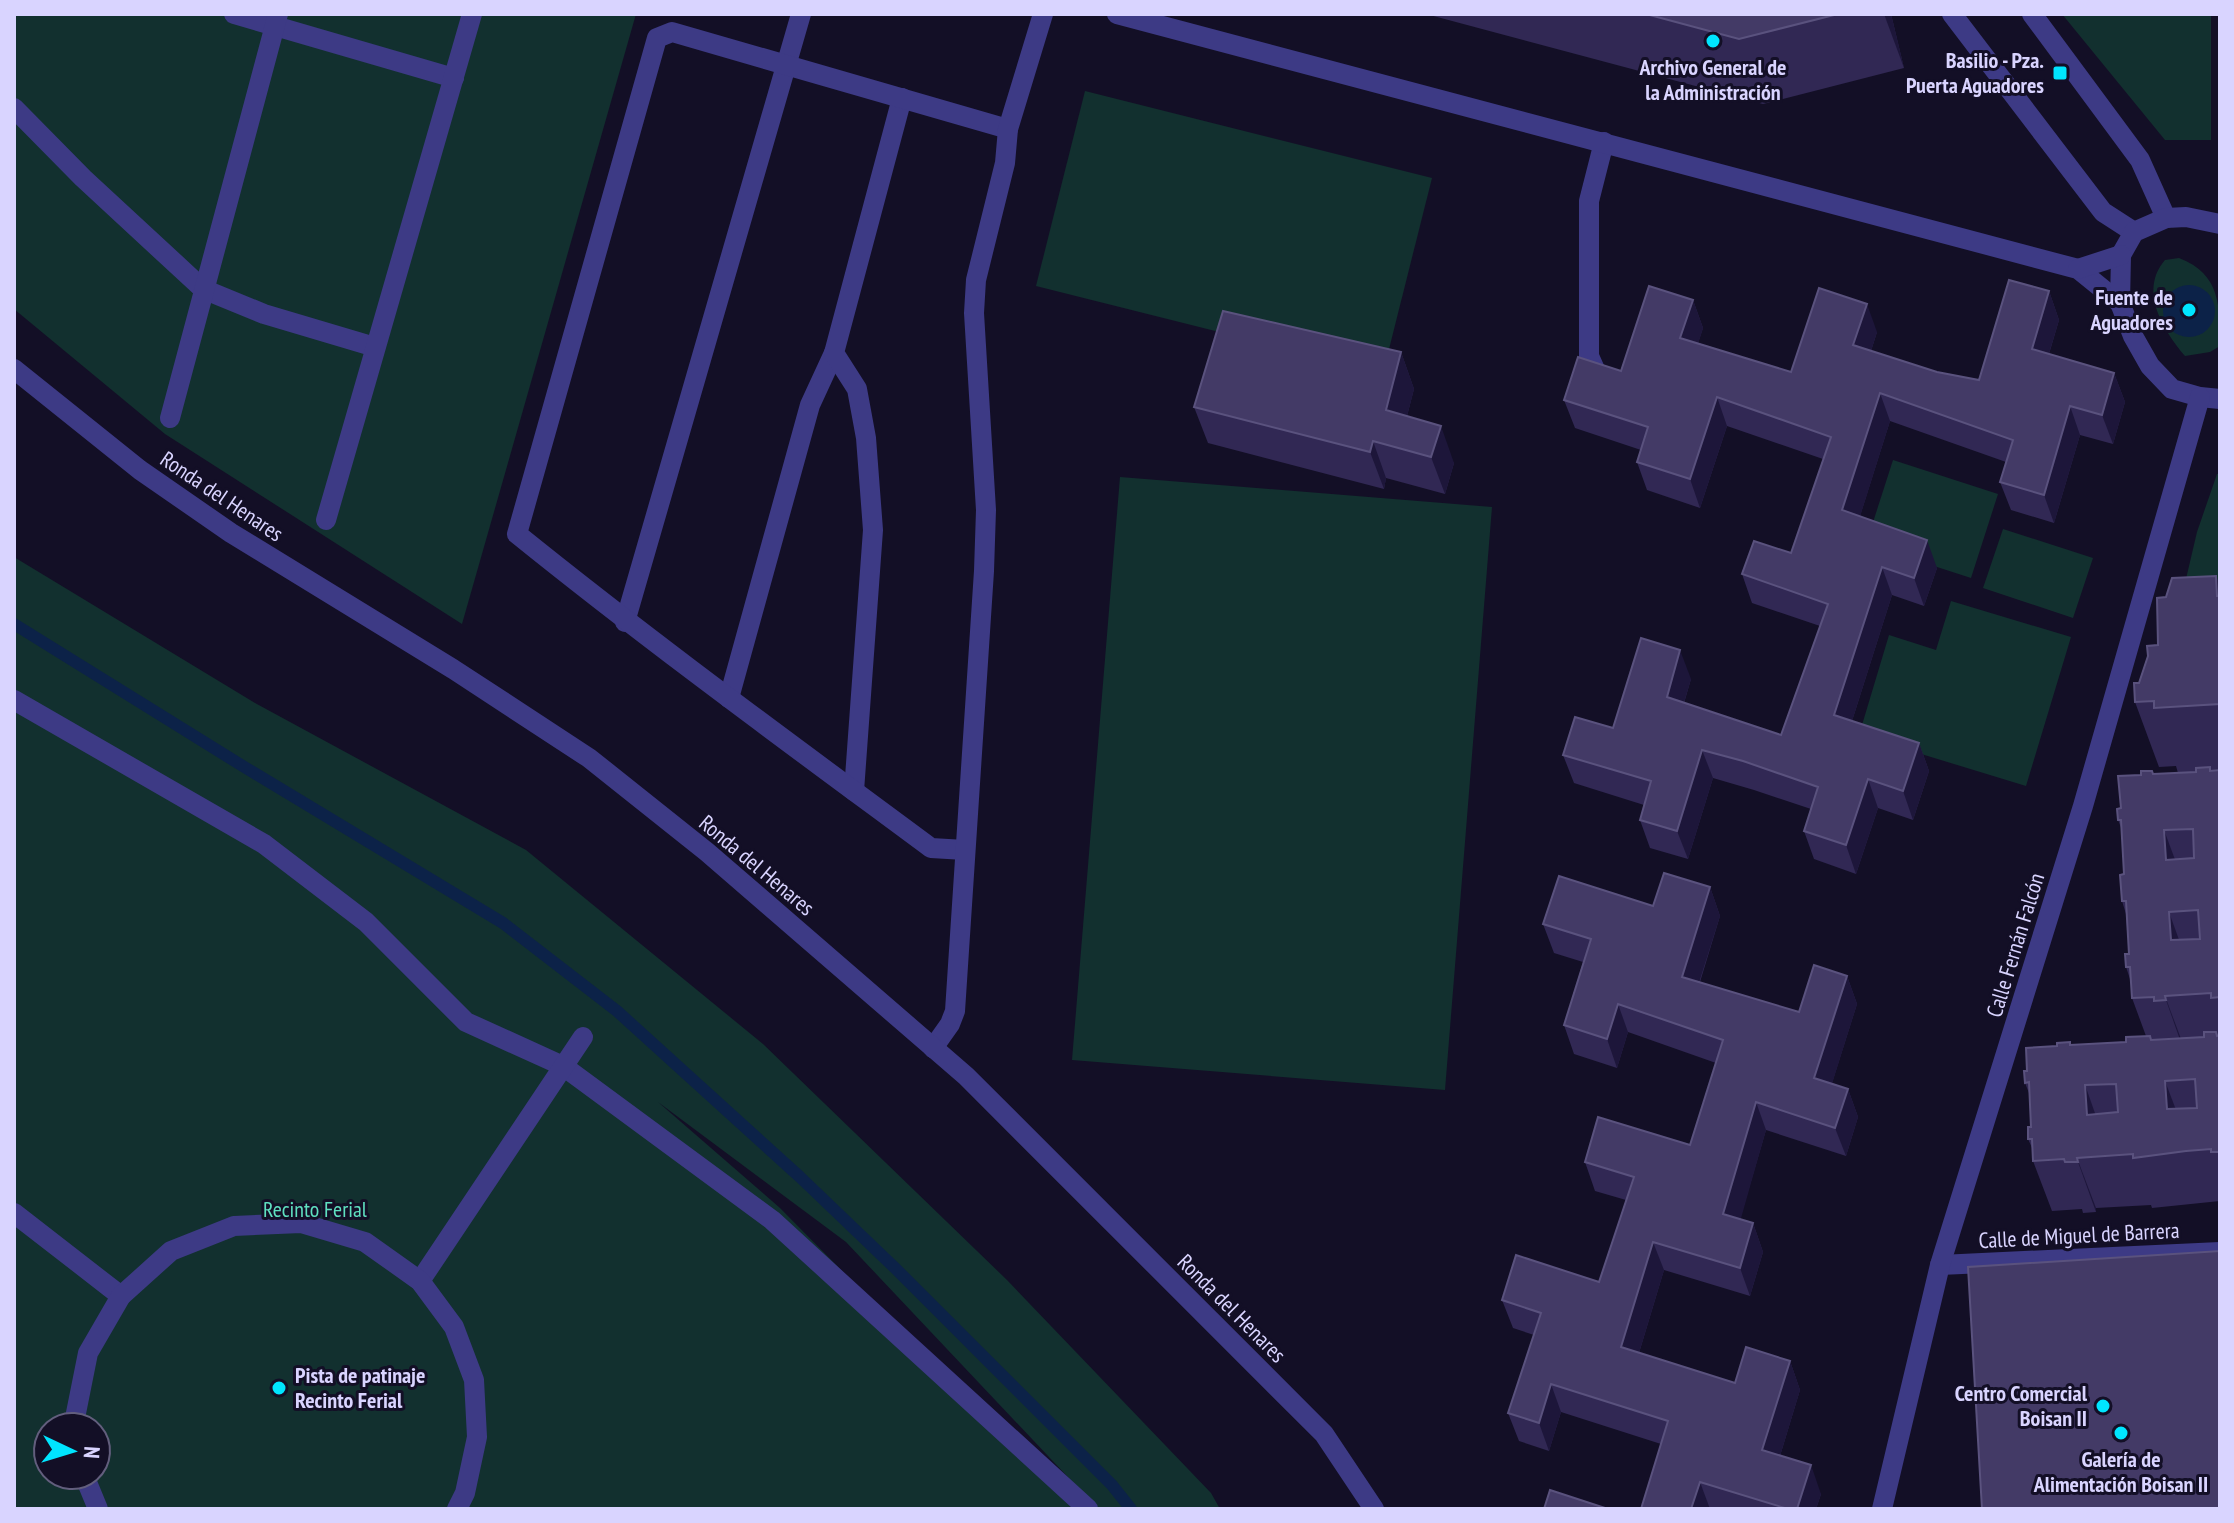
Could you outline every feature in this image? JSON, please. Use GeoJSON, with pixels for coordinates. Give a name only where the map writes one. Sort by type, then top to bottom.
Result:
{"type":"FeatureCollection","features":[{"type":"Feature","properties":{"kind":"street"},"geometry":{"type":"LineString","coordinates":[[234,14],[276,19],[454,78]]}},
{"type":"Feature","properties":{"kind":"street"},"geometry":{"type":"LineString","coordinates":[[326,520],[472,14]]}},
{"type":"Feature","properties":{"kind":"street"},"geometry":{"type":"LineString","coordinates":[[625,622],[801,14]]}},
{"type":"Feature","properties":{"kind":"street"},"geometry":{"type":"LineString","coordinates":[[933,1048],[955,1011],[986,510],[974,302],[976,280],[1005,163],[1008,129],[1043,14]]}},
{"type":"Feature","properties":{"kind":"street"},"geometry":{"type":"LineString","coordinates":[[1117,14],[2078,269],[2120,303]]}},
{"type":"Feature","properties":{"kind":"street"},"geometry":{"type":"LineString","coordinates":[[1952,14],[2103,212],[2134,232]]}},
{"type":"Feature","properties":{"kind":"street"},"geometry":{"type":"LineString","coordinates":[[2032,14],[2140,160],[2166,218]]}},
{"type":"Feature","properties":{"kind":"street"},"geometry":{"type":"LineString","coordinates":[[170,418],[276,19]]}},
{"type":"Feature","properties":{"kind":"street"},"geometry":{"type":"LineString","coordinates":[[965,850],[931,848],[625,622],[517,534],[657,38],[672,32],[1008,129]]}},
{"type":"Feature","properties":{"kind":"street"},"geometry":{"type":"LineString","coordinates":[[729,698],[810,405],[834,353],[902,98]]}},
{"type":"Feature","properties":{"kind":"street"},"geometry":{"type":"LineString","coordinates":[[14,108],[83,178],[203,289],[264,314],[375,347]]}},
{"type":"Feature","properties":{"kind":"street"},"geometry":{"type":"LineString","coordinates":[[1604,142],[1589,201],[1589,356],[1597,374],[1626,389]]}},
{"type":"Feature","properties":{"kind":"street"},"geometry":{"type":"LineString","coordinates":[[2210,398],[2172,389],[2150,366],[2133,336],[2120,303],[2121,255],[2134,232],[2166,218],[2186,217],[2220,224]]}},
{"type":"Feature","properties":{"kind":"street"},"geometry":{"type":"LineString","coordinates":[[2078,269],[2121,255]]}},
{"type":"Feature","properties":{"kind":"street"},"geometry":{"type":"LineString","coordinates":[[834,353],[857,389],[866,438],[873,530],[854,791]]}},
{"type":"Feature","properties":{"kind":"street","name":"Ronda del Henares"},"geometry":{"type":"LineString","coordinates":[[14,369],[140,470],[231,533],[453,669],[589,758],[707,852],[966,1076],[1324,1434],[1374,1509]]}},
{"type":"Feature","properties":{"kind":"street","name":"Calle Fernán Falcón"},"geometry":{"type":"LineString","coordinates":[[1882,1509],[1940,1265],[2210,398]]}},
{"type":"Feature","properties":{"kind":"street"},"geometry":{"type":"LineString","coordinates":[[14,700],[264,844],[366,922],[466,1022],[563,1066],[772,1220],[1088,1509]]}},
{"type":"Feature","properties":{"kind":"street"},"geometry":{"type":"LineString","coordinates":[[420,1281],[583,1037]]}},
{"type":"Feature","properties":{"kind":"street"},"geometry":{"type":"LineString","coordinates":[[14,1213],[121,1296]]}},
{"type":"Feature","properties":{"kind":"street"},"geometry":{"type":"LineString","coordinates":[[76,1411],[88,1353],[121,1296],[171,1251],[234,1226],[301,1223],[365,1242],[420,1281],[454,1327],[474,1380],[477,1437],[465,1493],[457,1509]]}},
{"type":"Feature","properties":{"kind":"street","name":"Calle de Miguel de Barrera"},"geometry":{"type":"LineString","coordinates":[[1940,1265],[2220,1252]]}},
{"type":"Feature","properties":{"kind":"green space"},"geometry":{"type":"Polygon","coordinates":[[[14,14],[636,14],[462,624],[165,434],[14,309],[14,14]]]}},
{"type":"Feature","properties":{"kind":"green space"},"geometry":{"type":"Polygon","coordinates":[[[2062,14],[2211,14],[2211,140],[2165,140],[2062,14]]]}},
{"type":"Feature","properties":{"kind":"green space"},"geometry":{"type":"Polygon","coordinates":[[[1085,91],[1432,178],[1383,373],[1036,286],[1085,91]]]}},
{"type":"Feature","properties":{"kind":"green space"},"geometry":{"type":"Polygon","coordinates":[[[2179,258],[2203,273],[2215,293],[2220,318],[2220,346],[2210,352],[2185,356],[2169,335],[2157,310],[2154,285],[2157,272],[2165,260],[2179,258]]]}},
{"type":"Feature","properties":{"kind":"green space"},"geometry":{"type":"Polygon","coordinates":[[[1893,460],[1998,494],[1971,578],[1866,544],[1893,460]]]}},
{"type":"Feature","properties":{"kind":"green space"},"geometry":{"type":"Polygon","coordinates":[[[2217,474],[2220,474],[2220,630],[2170,647],[2197,532],[2217,474]]]}},
{"type":"Feature","properties":{"kind":"green space"},"geometry":{"type":"Polygon","coordinates":[[[1120,477],[1492,507],[1445,1090],[1072,1060],[1120,477]]]}},
{"type":"Feature","properties":{"kind":"green space"},"geometry":{"type":"Polygon","coordinates":[[[2003,529],[2093,558],[2073,618],[1983,588],[2003,529]]]}},
{"type":"Feature","properties":{"kind":"green space","name":"Recinto Ferial"},"geometry":{"type":"Polygon","coordinates":[[[14,557],[255,703],[526,850],[763,1044],[1007,1280],[1211,1493],[1220,1509],[1098,1509],[846,1242],[658,1102],[780,1208],[1077,1509],[14,1509],[14,557]]]}},
{"type":"Feature","properties":{"kind":"green space"},"geometry":{"type":"Polygon","coordinates":[[[1951,601],[2071,637],[2026,786],[1859,735],[1889,635],[1936,650],[1951,601]]]}},
{"type":"Feature","properties":{"kind":"water","name":"Fuente de Aguadores"},"geometry":{"type":"Polygon","coordinates":[[[2189,285],[2207,293],[2215,311],[2207,329],[2189,337],[2171,329],[2163,311],[2171,293],[2189,285]]]}},
{"type":"Feature","properties":{"kind":"building"},"geometry":{"type":"Polygon","coordinates":[[[1646,14],[1838,14],[1739,39],[1646,14]]]}},
{"type":"Feature","properties":{"kind":"building"},"geometry":{"type":"Polygon","coordinates":[[[2009,280],[2049,291],[2032,349],[2114,373],[2102,415],[2070,406],[2044,495],[2000,482],[2013,440],[1880,393],[1842,510],[1927,540],[1914,578],[1882,567],[1834,715],[1919,743],[1903,791],[1868,779],[1846,845],[1804,831],[1818,787],[1702,750],[1677,831],[1640,820],[1651,781],[1563,755],[1575,717],[1613,728],[1641,638],[1680,650],[1667,697],[1781,735],[1828,604],[1742,574],[1754,541],[1791,553],[1831,437],[1717,397],[1690,479],[1637,462],[1648,427],[1564,400],[1578,357],[1621,371],[1649,286],[1693,300],[1680,338],[1791,372],[1819,288],[1867,304],[1853,345],[1937,372],[1979,380],[2009,280]]]}},
{"type":"Feature","properties":{"kind":"building"},"geometry":{"type":"Polygon","coordinates":[[[1223,311],[1401,352],[1386,410],[1441,426],[1431,457],[1373,441],[1370,452],[1194,407],[1223,311]]]}},
{"type":"Feature","properties":{"kind":"building"},"geometry":{"type":"Polygon","coordinates":[[[2216,576],[2217,596],[2220,596],[2220,704],[2154,708],[2154,701],[2135,702],[2134,683],[2139,683],[2148,656],[2147,646],[2158,645],[2157,598],[2166,597],[2172,578],[2216,576]]]}},
{"type":"Feature","properties":{"kind":"building"},"geometry":{"type":"Polygon","coordinates":[[[2196,768],[2220,770],[2220,997],[2211,998],[2211,993],[2165,996],[2166,1000],[2154,1001],[2154,997],[2132,998],[2130,967],[2126,967],[2125,954],[2129,954],[2126,901],[2122,901],[2120,875],[2124,874],[2121,820],[2118,820],[2117,809],[2121,808],[2118,776],[2141,775],[2141,771],[2152,771],[2153,774],[2196,772],[2196,768]],[[2193,829],[2164,830],[2166,860],[2194,858],[2193,829]],[[2198,910],[2169,912],[2171,940],[2200,939],[2198,910]]]}},
{"type":"Feature","properties":{"kind":"building"},"geometry":{"type":"Polygon","coordinates":[[[1664,873],[1710,887],[1682,977],[1799,1012],[1814,965],[1847,976],[1814,1078],[1848,1089],[1835,1128],[1756,1102],[1723,1214],[1753,1223],[1740,1268],[1653,1242],[1621,1347],[1735,1383],[1746,1347],[1790,1361],[1762,1450],[1811,1465],[1797,1509],[1788,1509],[1700,1482],[1691,1509],[1641,1509],[1668,1421],[1551,1384],[1539,1423],[1508,1413],[1541,1313],[1502,1300],[1516,1255],[1599,1282],[1634,1177],[1585,1162],[1598,1117],[1690,1145],[1723,1040],[1618,1004],[1607,1039],[1564,1025],[1591,939],[1543,924],[1559,876],[1653,906],[1664,873]]]}},
{"type":"Feature","properties":{"kind":"building"},"geometry":{"type":"Polygon","coordinates":[[[2204,1032],[2220,1035],[2220,1152],[2211,1152],[2211,1149],[2133,1158],[2133,1154],[2077,1158],[2078,1162],[2065,1162],[2064,1159],[2033,1161],[2032,1139],[2028,1139],[2028,1127],[2031,1127],[2029,1082],[2025,1083],[2024,1071],[2027,1071],[2026,1048],[2070,1042],[2070,1045],[2126,1042],[2126,1037],[2150,1036],[2151,1040],[2204,1037],[2204,1032]],[[2195,1079],[2165,1081],[2167,1109],[2197,1108],[2195,1079]],[[2116,1084],[2085,1085],[2087,1115],[2118,1112],[2116,1084]]]}},
{"type":"Feature","properties":{"kind":"building","name":"Centro Comercial Boisan II"},"geometry":{"type":"Polygon","coordinates":[[[2220,1251],[2220,1509],[1982,1509],[1968,1267],[2220,1251]]]}},
{"type":"Feature","properties":{"kind":"building"},"geometry":{"type":"Polygon","coordinates":[[[1550,1490],[1608,1509],[1544,1509],[1550,1490]]]}},
{"type":"Feature","properties":{"kind":"waterway"},"geometry":{"type":"LineString","coordinates":[[14,624],[503,923],[617,1011],[895,1268],[1112,1485],[1131,1509]]}},
{"type":"Feature","properties":{"kind":"place","name":"Archivo General de la Administración"},"geometry":{"type":"Point","coordinates":[1713,41]}},
{"type":"Feature","properties":{"kind":"place","name":"Basilio - Pza. Puerta Aguadores"},"geometry":{"type":"Point","coordinates":[2060,73]}},
{"type":"Feature","properties":{"kind":"place","name":"Fuente de Aguadores"},"geometry":{"type":"Point","coordinates":[2189,310]}},
{"type":"Feature","properties":{"kind":"place","name":"Pista de patinaje Recinto Ferial"},"geometry":{"type":"Point","coordinates":[279,1388]}},
{"type":"Feature","properties":{"kind":"place","name":"Centro Comercial Boisan II"},"geometry":{"type":"Point","coordinates":[2103,1406]}},
{"type":"Feature","properties":{"kind":"place","name":"Galería de Alimentación Boisan II"},"geometry":{"type":"Point","coordinates":[2121,1433]}}]}
